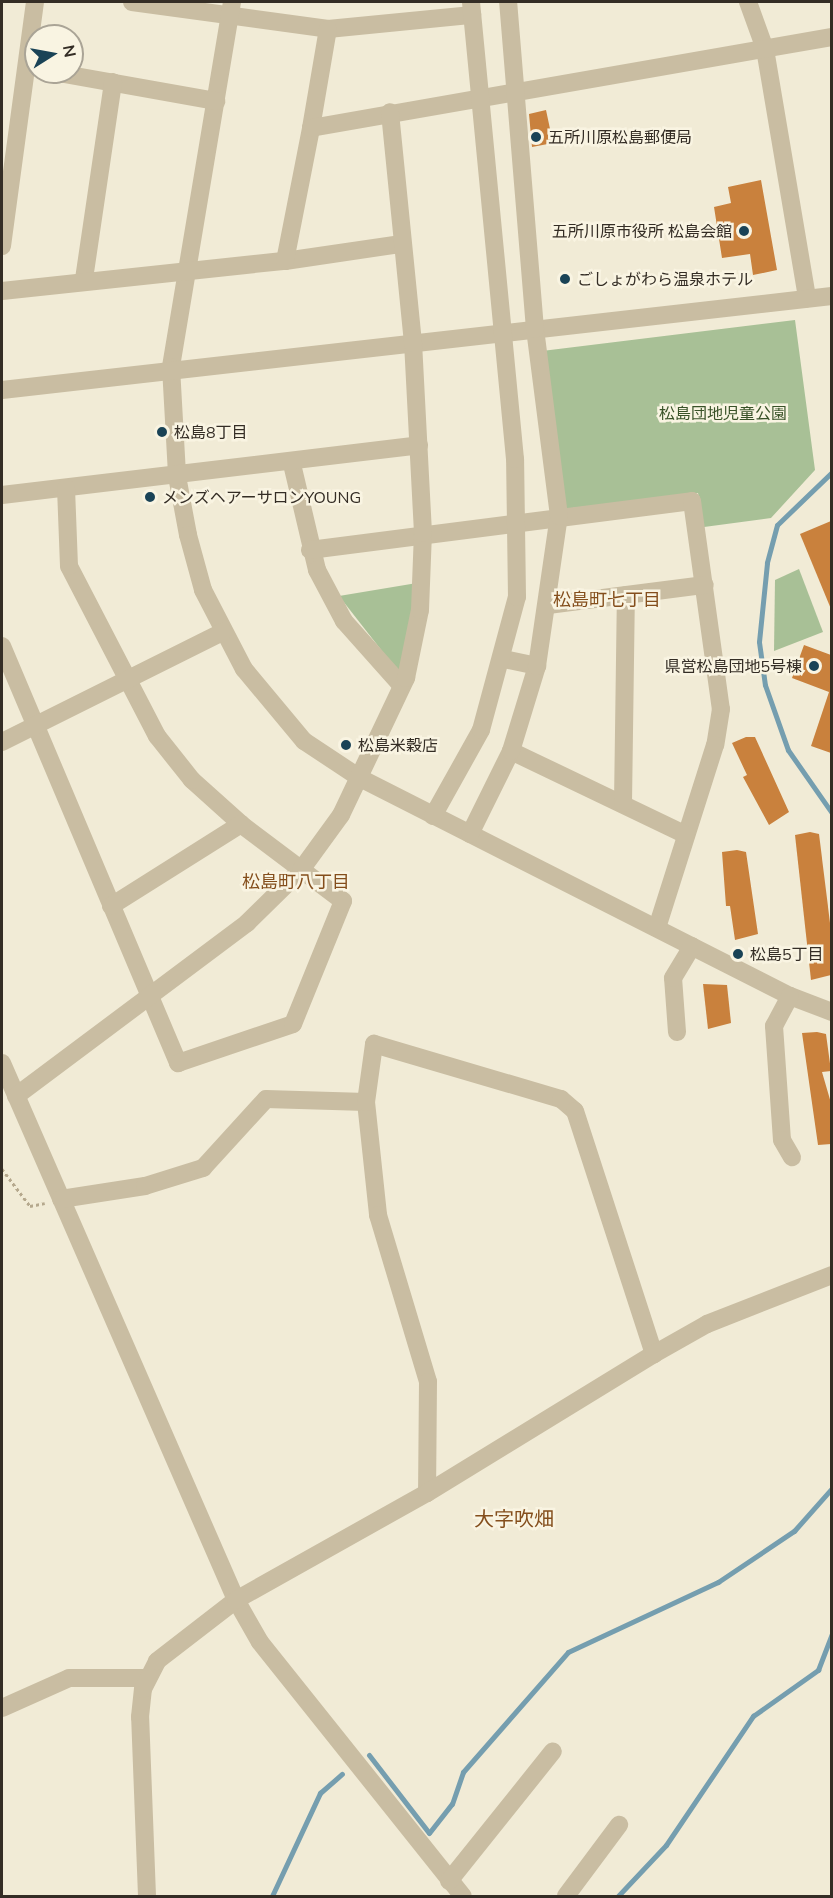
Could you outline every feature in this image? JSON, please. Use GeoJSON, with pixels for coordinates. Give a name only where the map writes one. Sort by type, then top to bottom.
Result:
{"type":"FeatureCollection","features":[{"type":"Feature","properties":{"kind":"street"},"geometry":{"type":"LineString","coordinates":[[34,24],[35,2]]}},
{"type":"Feature","properties":{"kind":"street"},"geometry":{"type":"LineString","coordinates":[[132,2],[231,9],[328,29],[472,8],[519,522],[516,597],[504,659],[481,730],[433,816]]}},
{"type":"Feature","properties":{"kind":"street"},"geometry":{"type":"LineString","coordinates":[[470,834],[511,751],[537,666],[548,605],[559,516],[535,329],[518,93],[508,2]]}},
{"type":"Feature","properties":{"kind":"street"},"geometry":{"type":"LineString","coordinates":[[748,2],[765,49],[807,298]]}},
{"type":"Feature","properties":{"kind":"street"},"geometry":{"type":"LineString","coordinates":[[231,9],[171,367],[177,476],[203,590],[224,632],[280,716],[304,741],[360,778],[790,996],[831,1012]]}},
{"type":"Feature","properties":{"kind":"street"},"geometry":{"type":"LineString","coordinates":[[285,261],[328,29]]}},
{"type":"Feature","properties":{"kind":"street"},"geometry":{"type":"LineString","coordinates":[[310,128],[390,112],[518,93],[831,38]]}},
{"type":"Feature","properties":{"kind":"street"},"geometry":{"type":"LineString","coordinates":[[84,77],[216,101]]}},
{"type":"Feature","properties":{"kind":"street"},"geometry":{"type":"LineString","coordinates":[[84,279],[113,82]]}},
{"type":"Feature","properties":{"kind":"street"},"geometry":{"type":"LineString","coordinates":[[2,246],[28,84]]}},
{"type":"Feature","properties":{"kind":"street"},"geometry":{"type":"LineString","coordinates":[[16,1096],[247,923],[301,870],[360,778],[401,685],[420,610],[423,533],[413,343],[400,244],[390,112]]}},
{"type":"Feature","properties":{"kind":"street"},"geometry":{"type":"LineString","coordinates":[[2,291],[84,279],[285,261],[400,244]]}},
{"type":"Feature","properties":{"kind":"street"},"geometry":{"type":"LineString","coordinates":[[2,390],[171,367],[501,335],[535,329],[831,296]]}},
{"type":"Feature","properties":{"kind":"street"},"geometry":{"type":"LineString","coordinates":[[2,495],[292,464],[419,445]]}},
{"type":"Feature","properties":{"kind":"street"},"geometry":{"type":"LineString","coordinates":[[292,464],[310,550],[344,621],[401,685]]}},
{"type":"Feature","properties":{"kind":"street"},"geometry":{"type":"LineString","coordinates":[[2,646],[111,906],[151,994],[178,1063],[293,1024],[343,901],[241,824],[192,780],[157,736],[125,679],[69,566],[66,488]]}},
{"type":"Feature","properties":{"kind":"street"},"geometry":{"type":"LineString","coordinates":[[310,550],[423,533],[692,501],[721,709],[657,928]]}},
{"type":"Feature","properties":{"kind":"street"},"geometry":{"type":"LineString","coordinates":[[548,605],[705,585]]}},
{"type":"Feature","properties":{"kind":"street"},"geometry":{"type":"LineString","coordinates":[[623,803],[626,595]]}},
{"type":"Feature","properties":{"kind":"street"},"geometry":{"type":"LineString","coordinates":[[2,742],[35,722],[224,632]]}},
{"type":"Feature","properties":{"kind":"street"},"geometry":{"type":"LineString","coordinates":[[504,659],[537,666]]}},
{"type":"Feature","properties":{"kind":"street"},"geometry":{"type":"LineString","coordinates":[[511,751],[686,835]]}},
{"type":"Feature","properties":{"kind":"street"},"geometry":{"type":"LineString","coordinates":[[111,906],[241,824]]}},
{"type":"Feature","properties":{"kind":"street"},"geometry":{"type":"LineString","coordinates":[[677,1032],[673,978],[692,946]]}},
{"type":"Feature","properties":{"kind":"street"},"geometry":{"type":"LineString","coordinates":[[790,996],[774,1026],[782,1140],[792,1157]]}},
{"type":"Feature","properties":{"kind":"street"},"geometry":{"type":"LineString","coordinates":[[427,1493],[428,1382],[378,1215],[366,1102],[374,1044],[561,1099],[575,1111],[654,1354]]}},
{"type":"Feature","properties":{"kind":"street"},"geometry":{"type":"LineString","coordinates":[[2,1063],[236,1600],[260,1642],[463,1896]]}},
{"type":"Feature","properties":{"kind":"street"},"geometry":{"type":"LineString","coordinates":[[61,1199],[145,1186],[203,1168],[266,1099],[366,1102]]}},
{"type":"Feature","properties":{"kind":"street"},"geometry":{"type":"LineString","coordinates":[[147,1896],[140,1717],[147,1678],[168,1651],[236,1600],[427,1493],[654,1354],[781,1291],[831,1275]]}},
{"type":"Feature","properties":{"kind":"street"},"geometry":{"type":"LineString","coordinates":[[2,1708],[69,1678],[147,1678]]}},
{"type":"Feature","properties":{"kind":"street"},"geometry":{"type":"LineString","coordinates":[[449,1881],[553,1751]]}},
{"type":"Feature","properties":{"kind":"street"},"geometry":{"type":"LineString","coordinates":[[566,1896],[619,1825]]}},
{"type":"Feature","properties":{"kind":"path"},"geometry":{"type":"LineString","coordinates":[[2,1169],[30,1206],[61,1199]]}},
{"type":"Feature","properties":{"kind":"green space","name":"松島団地児童公園"},"geometry":{"type":"Polygon","coordinates":[[[795,320],[815,470],[771,518],[704,527],[698,493],[564,509],[542,351],[795,320]]]}},
{"type":"Feature","properties":{"kind":"green space"},"geometry":{"type":"Polygon","coordinates":[[[799,569],[823,632],[774,651],[775,580],[799,569]]]}},
{"type":"Feature","properties":{"kind":"green space"},"geometry":{"type":"Polygon","coordinates":[[[417,583],[400,674],[339,596],[417,583]]]}},
{"type":"Feature","properties":{"kind":"building"},"geometry":{"type":"Polygon","coordinates":[[[546,110],[553,143],[532,147],[529,114],[546,110]]]}},
{"type":"Feature","properties":{"kind":"building","name":"五所川原市役所 松島会館"},"geometry":{"type":"Polygon","coordinates":[[[761,180],[777,270],[753,275],[750,254],[722,258],[714,207],[731,203],[728,187],[761,180]]]}},
{"type":"Feature","properties":{"kind":"building"},"geometry":{"type":"Polygon","coordinates":[[[831,521],[831,609],[800,534],[831,521]]]}},
{"type":"Feature","properties":{"kind":"building","name":"県営松島団地5号棟"},"geometry":{"type":"Polygon","coordinates":[[[804,645],[831,655],[831,753],[811,746],[829,692],[792,678],[804,645]]]}},
{"type":"Feature","properties":{"kind":"building"},"geometry":{"type":"Polygon","coordinates":[[[746,737],[755,737],[789,812],[769,825],[743,777],[747,775],[732,743],[746,737]]]}},
{"type":"Feature","properties":{"kind":"building"},"geometry":{"type":"Polygon","coordinates":[[[810,832],[819,834],[831,931],[831,975],[811,980],[795,835],[810,832]]]}},
{"type":"Feature","properties":{"kind":"building"},"geometry":{"type":"Polygon","coordinates":[[[737,850],[746,852],[758,934],[735,940],[730,906],[726,906],[722,852],[737,850]]]}},
{"type":"Feature","properties":{"kind":"building"},"geometry":{"type":"Polygon","coordinates":[[[703,984],[727,985],[731,1023],[708,1029],[703,984]]]}},
{"type":"Feature","properties":{"kind":"building"},"geometry":{"type":"Polygon","coordinates":[[[802,1033],[826,1034],[831,1071],[822,1072],[831,1103],[831,1144],[818,1145],[802,1033]]]}},
{"type":"Feature","properties":{"kind":"waterway"},"geometry":{"type":"LineString","coordinates":[[832,472],[777,525],[767,563],[759,642],[765,685],[788,750],[832,813]]}},
{"type":"Feature","properties":{"kind":"waterway"},"geometry":{"type":"LineString","coordinates":[[369,1755],[429,1833],[452,1804],[463,1772],[568,1652],[718,1582],[794,1531],[832,1488]]}},
{"type":"Feature","properties":{"kind":"waterway"},"geometry":{"type":"LineString","coordinates":[[618,1896],[666,1845],[753,1716],[818,1670],[832,1633]]}},
{"type":"Feature","properties":{"kind":"waterway"},"geometry":{"type":"LineString","coordinates":[[272,1896],[320,1793],[342,1774]]}},
{"type":"Feature","properties":{"kind":"place","name":"五所川原松島郵便局"},"geometry":{"type":"Point","coordinates":[536,137]}},
{"type":"Feature","properties":{"kind":"place","name":"五所川原市役所 松島会館"},"geometry":{"type":"Point","coordinates":[744,231]}},
{"type":"Feature","properties":{"kind":"place","name":"ごしょがわら温泉ホテル"},"geometry":{"type":"Point","coordinates":[565,279]}},
{"type":"Feature","properties":{"kind":"place","name":"松島8丁目"},"geometry":{"type":"Point","coordinates":[162,432]}},
{"type":"Feature","properties":{"kind":"place","name":"メンズヘアーサロンYOUNG"},"geometry":{"type":"Point","coordinates":[150,497]}},
{"type":"Feature","properties":{"kind":"place","name":"県営松島団地5号棟"},"geometry":{"type":"Point","coordinates":[814,666]}},
{"type":"Feature","properties":{"kind":"place","name":"松島米穀店"},"geometry":{"type":"Point","coordinates":[346,745]}},
{"type":"Feature","properties":{"kind":"place","name":"松島5丁目"},"geometry":{"type":"Point","coordinates":[738,954]}},
{"type":"Feature","properties":{"kind":"district","name":"松島町七丁目"},"geometry":{"type":"Point","coordinates":[607,600]}},
{"type":"Feature","properties":{"kind":"district","name":"松島町八丁目"},"geometry":{"type":"Point","coordinates":[296,882]}},
{"type":"Feature","properties":{"kind":"district","name":"大字吹畑"},"geometry":{"type":"Point","coordinates":[514,1518]}}]}
